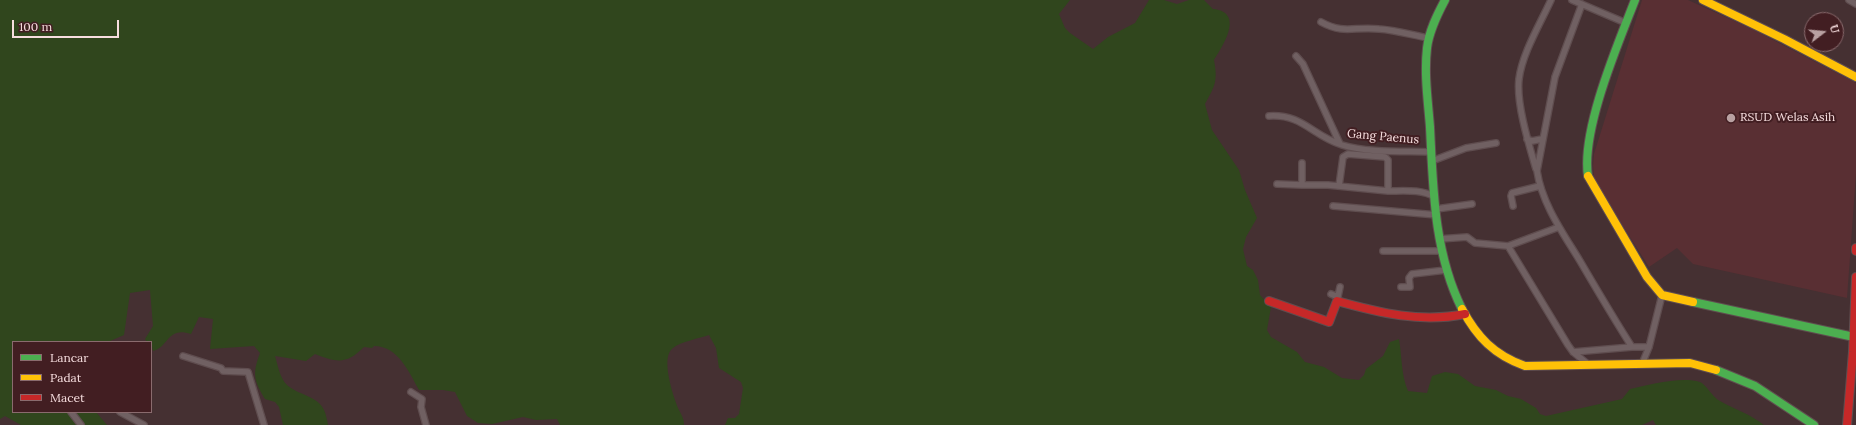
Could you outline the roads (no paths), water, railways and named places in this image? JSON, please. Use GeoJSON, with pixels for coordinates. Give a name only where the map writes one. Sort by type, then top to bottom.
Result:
{"type":"FeatureCollection","features":[{"type":"Feature","properties":{"kind":"main road"},"geometry":{"type":"LineString","coordinates":[[1444,0],[1428,38],[1426,61],[1439,239],[1446,270],[1459,304],[1484,342],[1494,351],[1515,364],[1525,366],[1690,363],[1715,368],[1730,373],[1771,395],[1814,425]]}},
{"type":"Feature","properties":{"kind":"main road"},"geometry":{"type":"LineString","coordinates":[[1635,0],[1610,67],[1594,120],[1587,162],[1590,181],[1647,277],[1662,295],[1854,337]]}},
{"type":"Feature","properties":{"kind":"main road"},"geometry":{"type":"LineString","coordinates":[[1703,0],[1784,38],[1856,76]]}},
{"type":"Feature","properties":{"kind":"main road"},"geometry":{"type":"LineString","coordinates":[[1847,425],[1855,352],[1856,277]]}},
{"type":"Feature","properties":{"kind":"main road"},"geometry":{"type":"LineString","coordinates":[[1269,301],[1329,322],[1337,299],[1422,319],[1444,319],[1465,314]]}},
{"type":"Feature","properties":{"kind":"street"},"geometry":{"type":"LineString","coordinates":[[1551,0],[1525,58],[1519,78],[1518,88],[1527,139],[1540,186],[1559,227],[1632,347]]}},
{"type":"Feature","properties":{"kind":"street"},"geometry":{"type":"LineString","coordinates":[[1572,0],[1626,23]]}},
{"type":"Feature","properties":{"kind":"street"},"geometry":{"type":"LineString","coordinates":[[1849,0],[1856,4]]}},
{"type":"Feature","properties":{"kind":"street"},"geometry":{"type":"LineString","coordinates":[[1537,171],[1555,76],[1582,4]]}},
{"type":"Feature","properties":{"kind":"street"},"geometry":{"type":"LineString","coordinates":[[1321,22],[1337,30],[1344,31],[1364,28],[1380,29],[1428,38]]}},
{"type":"Feature","properties":{"kind":"street"},"geometry":{"type":"LineString","coordinates":[[1296,56],[1303,64],[1340,144]]}},
{"type":"Feature","properties":{"kind":"street","name":"Gang Paenus"},"geometry":{"type":"LineString","coordinates":[[1269,116],[1283,115],[1292,117],[1318,134],[1340,144],[1432,156]]}},
{"type":"Feature","properties":{"kind":"street"},"geometry":{"type":"LineString","coordinates":[[1527,139],[1532,141],[1542,139]]}},
{"type":"Feature","properties":{"kind":"street"},"geometry":{"type":"LineString","coordinates":[[1432,156],[1496,143]]}},
{"type":"Feature","properties":{"kind":"street"},"geometry":{"type":"LineString","coordinates":[[1339,186],[1343,157],[1348,154],[1384,157],[1388,160],[1388,191]]}},
{"type":"Feature","properties":{"kind":"street"},"geometry":{"type":"LineString","coordinates":[[1302,163],[1302,185]]}},
{"type":"Feature","properties":{"kind":"street"},"geometry":{"type":"LineString","coordinates":[[1277,184],[1339,186],[1388,191],[1419,191],[1427,192],[1435,197]]}},
{"type":"Feature","properties":{"kind":"street"},"geometry":{"type":"LineString","coordinates":[[1513,206],[1511,196],[1512,193],[1540,186]]}},
{"type":"Feature","properties":{"kind":"street"},"geometry":{"type":"LineString","coordinates":[[1333,206],[1436,212],[1472,204]]}},
{"type":"Feature","properties":{"kind":"street"},"geometry":{"type":"LineString","coordinates":[[1439,239],[1467,237],[1475,243],[1508,246],[1559,227]]}},
{"type":"Feature","properties":{"kind":"street"},"geometry":{"type":"LineString","coordinates":[[1508,246],[1573,352],[1589,364]]}},
{"type":"Feature","properties":{"kind":"street"},"geometry":{"type":"LineString","coordinates":[[1383,251],[1442,251]]}},
{"type":"Feature","properties":{"kind":"street"},"geometry":{"type":"LineString","coordinates":[[1401,288],[1410,287],[1409,278],[1412,274],[1446,270]]}},
{"type":"Feature","properties":{"kind":"street"},"geometry":{"type":"LineString","coordinates":[[1331,294],[1337,299],[1340,287]]}},
{"type":"Feature","properties":{"kind":"street"},"geometry":{"type":"LineString","coordinates":[[1642,364],[1662,295]]}},
{"type":"Feature","properties":{"kind":"street"},"geometry":{"type":"LineString","coordinates":[[1573,352],[1648,347]]}},
{"type":"Feature","properties":{"kind":"street"},"geometry":{"type":"LineString","coordinates":[[184,356],[221,368],[223,371],[245,370],[248,372],[264,425]]}},
{"type":"Feature","properties":{"kind":"street"},"geometry":{"type":"LineString","coordinates":[[410,392],[422,399],[421,407],[426,425]]}},
{"type":"Feature","properties":{"kind":"street"},"geometry":{"type":"LineString","coordinates":[[73,413],[81,425]]}},
{"type":"Feature","properties":{"kind":"street"},"geometry":{"type":"LineString","coordinates":[[122,413],[144,425]]}},
{"type":"Feature","properties":{"kind":"place","name":"RSUD Welas Asih"},"geometry":{"type":"Point","coordinates":[1731,118]}}]}
